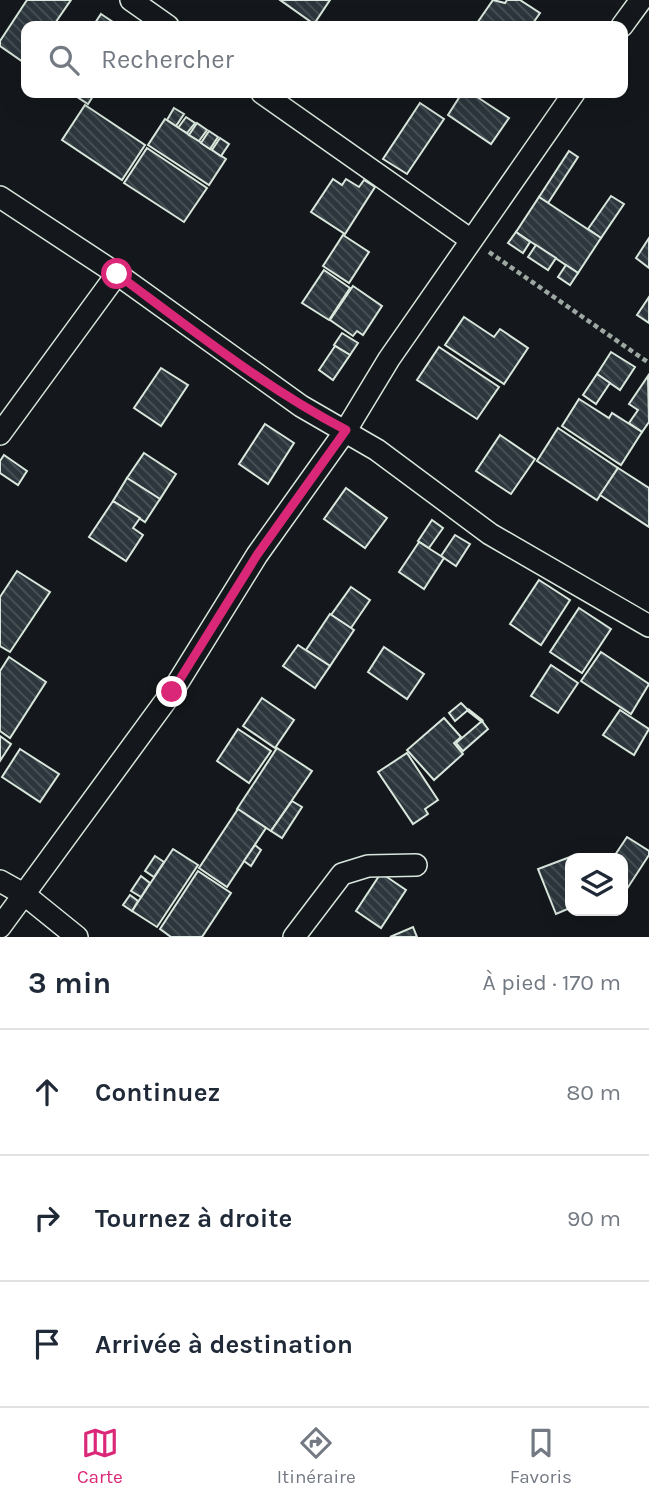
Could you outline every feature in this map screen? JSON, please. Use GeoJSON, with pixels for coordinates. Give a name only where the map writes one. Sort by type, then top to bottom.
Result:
{"type":"FeatureCollection","features":[{"type":"Feature","properties":{"kind":"street"},"geometry":{"type":"LineString","coordinates":[[131,0],[161,21]]}},
{"type":"Feature","properties":{"kind":"street"},"geometry":{"type":"LineString","coordinates":[[626,21],[641,0]]}},
{"type":"Feature","properties":{"kind":"street"},"geometry":{"type":"LineString","coordinates":[[269,98],[471,240]]}},
{"type":"Feature","properties":{"kind":"street"},"geometry":{"type":"LineString","coordinates":[[0,927],[172,692],[257,555],[346,430],[389,359],[570,98]]}},
{"type":"Feature","properties":{"kind":"street"},"geometry":{"type":"LineString","coordinates":[[0,197],[117,274],[256,376],[301,406],[346,430],[436,492],[490,534],[649,626]]}},
{"type":"Feature","properties":{"kind":"street"},"geometry":{"type":"LineString","coordinates":[[0,434],[117,274]]}},
{"type":"Feature","properties":{"kind":"street"},"geometry":{"type":"LineString","coordinates":[[294,937],[342,874],[368,866],[416,865]]}},
{"type":"Feature","properties":{"kind":"street"},"geometry":{"type":"LineString","coordinates":[[0,881],[25,895],[77,937]]}},
{"type":"Feature","properties":{"kind":"path"},"geometry":{"type":"LineString","coordinates":[[471,240],[649,363]]}},
{"type":"Feature","properties":{"kind":"building"},"geometry":{"type":"Polygon","coordinates":[[[27,0],[71,0],[56,21],[21,21],[21,61],[0,46],[0,41],[27,0]]]}},
{"type":"Feature","properties":{"kind":"building"},"geometry":{"type":"Polygon","coordinates":[[[280,0],[330,0],[316,21],[310,21],[280,0]]]}},
{"type":"Feature","properties":{"kind":"building"},"geometry":{"type":"Polygon","coordinates":[[[493,0],[505,3],[507,0],[520,0],[540,13],[534,21],[478,21],[493,0]]]}},
{"type":"Feature","properties":{"kind":"building"},"geometry":{"type":"Polygon","coordinates":[[[101,14],[112,21],[96,21],[101,14]]]}},
{"type":"Feature","properties":{"kind":"building"},"geometry":{"type":"Polygon","coordinates":[[[79,98],[92,98],[88,104],[79,98]]]}},
{"type":"Feature","properties":{"kind":"building"},"geometry":{"type":"Polygon","coordinates":[[[459,98],[479,98],[509,118],[491,144],[448,115],[459,98]]]}},
{"type":"Feature","properties":{"kind":"building"},"geometry":{"type":"Polygon","coordinates":[[[420,103],[444,119],[407,174],[383,159],[420,103]]]}},
{"type":"Feature","properties":{"kind":"building"},"geometry":{"type":"Polygon","coordinates":[[[85,105],[145,145],[122,180],[62,140],[85,105]]]}},
{"type":"Feature","properties":{"kind":"building"},"geometry":{"type":"Polygon","coordinates":[[[174,108],[184,114],[176,126],[167,120],[174,108]]]}},
{"type":"Feature","properties":{"kind":"building"},"geometry":{"type":"Polygon","coordinates":[[[186,117],[195,123],[187,133],[178,128],[186,117]]]}},
{"type":"Feature","properties":{"kind":"building"},"geometry":{"type":"Polygon","coordinates":[[[165,119],[226,159],[209,185],[148,145],[165,119]]]}},
{"type":"Feature","properties":{"kind":"building"},"geometry":{"type":"Polygon","coordinates":[[[197,123],[207,130],[199,141],[189,135],[197,123]]]}},
{"type":"Feature","properties":{"kind":"building"},"geometry":{"type":"Polygon","coordinates":[[[209,131],[218,137],[210,149],[201,143],[209,131]]]}},
{"type":"Feature","properties":{"kind":"building"},"geometry":{"type":"Polygon","coordinates":[[[220,138],[229,144],[221,156],[212,150],[220,138]]]}},
{"type":"Feature","properties":{"kind":"building"},"geometry":{"type":"Polygon","coordinates":[[[147,148],[207,188],[184,222],[124,183],[147,148]]]}},
{"type":"Feature","properties":{"kind":"building"},"geometry":{"type":"Polygon","coordinates":[[[569,151],[578,157],[548,203],[539,197],[569,151]]]}},
{"type":"Feature","properties":{"kind":"building"},"geometry":{"type":"Polygon","coordinates":[[[333,179],[342,185],[346,179],[359,187],[364,180],[375,187],[345,234],[311,212],[333,179]]]}},
{"type":"Feature","properties":{"kind":"building"},"geometry":{"type":"Polygon","coordinates":[[[611,196],[624,204],[601,238],[588,229],[611,196]]]}},
{"type":"Feature","properties":{"kind":"building"},"geometry":{"type":"Polygon","coordinates":[[[539,197],[601,238],[578,273],[516,232],[539,197]]]}},
{"type":"Feature","properties":{"kind":"building"},"geometry":{"type":"Polygon","coordinates":[[[516,232],[530,242],[523,253],[508,243],[516,232]]]}},
{"type":"Feature","properties":{"kind":"building"},"geometry":{"type":"Polygon","coordinates":[[[343,235],[369,252],[349,283],[323,266],[343,235]]]}},
{"type":"Feature","properties":{"kind":"building"},"geometry":{"type":"Polygon","coordinates":[[[649,238],[649,268],[636,258],[649,238]]]}},
{"type":"Feature","properties":{"kind":"building"},"geometry":{"type":"Polygon","coordinates":[[[536,245],[556,258],[548,270],[528,257],[536,245]]]}},
{"type":"Feature","properties":{"kind":"building"},"geometry":{"type":"Polygon","coordinates":[[[566,265],[578,273],[570,285],[558,277],[566,265]]]}},
{"type":"Feature","properties":{"kind":"building"},"geometry":{"type":"Polygon","coordinates":[[[324,270],[350,288],[329,320],[302,303],[324,270]]]}},
{"type":"Feature","properties":{"kind":"building"},"geometry":{"type":"Polygon","coordinates":[[[353,286],[382,306],[363,335],[357,331],[353,336],[330,320],[353,286]]]}},
{"type":"Feature","properties":{"kind":"building"},"geometry":{"type":"Polygon","coordinates":[[[649,297],[649,323],[637,315],[649,297]]]}},
{"type":"Feature","properties":{"kind":"building"},"geometry":{"type":"Polygon","coordinates":[[[464,317],[494,337],[500,329],[528,348],[504,384],[445,345],[464,317]]]}},
{"type":"Feature","properties":{"kind":"building"},"geometry":{"type":"Polygon","coordinates":[[[342,333],[358,343],[350,355],[334,345],[342,333]]]}},
{"type":"Feature","properties":{"kind":"building"},"geometry":{"type":"Polygon","coordinates":[[[335,346],[350,355],[333,380],[319,370],[335,346]]]}},
{"type":"Feature","properties":{"kind":"building"},"geometry":{"type":"Polygon","coordinates":[[[439,347],[499,387],[477,419],[417,380],[439,347]]]}},
{"type":"Feature","properties":{"kind":"building"},"geometry":{"type":"Polygon","coordinates":[[[611,352],[635,367],[620,390],[597,374],[611,352]]]}},
{"type":"Feature","properties":{"kind":"building"},"geometry":{"type":"Polygon","coordinates":[[[161,368],[188,385],[161,426],[134,408],[161,368]]]}},
{"type":"Feature","properties":{"kind":"building"},"geometry":{"type":"Polygon","coordinates":[[[597,374],[610,383],[596,404],[583,395],[597,374]]]}},
{"type":"Feature","properties":{"kind":"building"},"geometry":{"type":"Polygon","coordinates":[[[648,376],[649,422],[642,432],[629,423],[638,410],[629,404],[648,376]]]}},
{"type":"Feature","properties":{"kind":"building"},"geometry":{"type":"Polygon","coordinates":[[[579,399],[609,418],[612,413],[642,432],[621,465],[562,426],[579,399]]]}},
{"type":"Feature","properties":{"kind":"building"},"geometry":{"type":"Polygon","coordinates":[[[265,424],[294,443],[268,484],[239,464],[265,424]]]}},
{"type":"Feature","properties":{"kind":"building"},"geometry":{"type":"Polygon","coordinates":[[[558,428],[618,468],[597,500],[537,461],[558,428]]]}},
{"type":"Feature","properties":{"kind":"building"},"geometry":{"type":"Polygon","coordinates":[[[500,435],[535,459],[511,494],[476,471],[500,435]]]}},
{"type":"Feature","properties":{"kind":"building"},"geometry":{"type":"Polygon","coordinates":[[[144,453],[176,474],[160,499],[127,478],[144,453]]]}},
{"type":"Feature","properties":{"kind":"building"},"geometry":{"type":"Polygon","coordinates":[[[4,455],[27,471],[18,485],[0,473],[0,461],[4,455]]]}},
{"type":"Feature","properties":{"kind":"building"},"geometry":{"type":"Polygon","coordinates":[[[618,468],[649,488],[649,527],[600,495],[618,468]]]}},
{"type":"Feature","properties":{"kind":"building"},"geometry":{"type":"Polygon","coordinates":[[[127,478],[160,499],[145,522],[113,501],[127,478]]]}},
{"type":"Feature","properties":{"kind":"building"},"geometry":{"type":"Polygon","coordinates":[[[346,488],[387,518],[365,548],[324,519],[346,488]]]}},
{"type":"Feature","properties":{"kind":"building"},"geometry":{"type":"Polygon","coordinates":[[[113,501],[140,518],[133,528],[143,535],[126,561],[89,537],[113,501]]]}},
{"type":"Feature","properties":{"kind":"building"},"geometry":{"type":"Polygon","coordinates":[[[432,520],[443,528],[429,548],[418,541],[432,520]]]}},
{"type":"Feature","properties":{"kind":"building"},"geometry":{"type":"Polygon","coordinates":[[[455,535],[470,544],[456,566],[441,556],[455,535]]]}},
{"type":"Feature","properties":{"kind":"building"},"geometry":{"type":"Polygon","coordinates":[[[419,542],[444,558],[424,589],[399,572],[419,542]]]}},
{"type":"Feature","properties":{"kind":"building"},"geometry":{"type":"Polygon","coordinates":[[[17,571],[50,592],[10,652],[0,646],[0,597],[17,571]]]}},
{"type":"Feature","properties":{"kind":"building"},"geometry":{"type":"Polygon","coordinates":[[[539,580],[570,600],[541,645],[510,624],[539,580]]]}},
{"type":"Feature","properties":{"kind":"building"},"geometry":{"type":"Polygon","coordinates":[[[351,587],[370,600],[351,628],[331,615],[351,587]]]}},
{"type":"Feature","properties":{"kind":"building"},"geometry":{"type":"Polygon","coordinates":[[[579,608],[611,629],[582,673],[550,652],[579,608]]]}},
{"type":"Feature","properties":{"kind":"building"},"geometry":{"type":"Polygon","coordinates":[[[330,614],[354,630],[330,666],[306,650],[330,614]]]}},
{"type":"Feature","properties":{"kind":"building"},"geometry":{"type":"Polygon","coordinates":[[[298,645],[330,666],[315,688],[283,666],[298,645]]]}},
{"type":"Feature","properties":{"kind":"building"},"geometry":{"type":"Polygon","coordinates":[[[384,647],[424,674],[407,699],[368,672],[384,647]]]}},
{"type":"Feature","properties":{"kind":"building"},"geometry":{"type":"Polygon","coordinates":[[[601,652],[649,684],[631,714],[581,681],[601,652]]]}},
{"type":"Feature","properties":{"kind":"building"},"geometry":{"type":"Polygon","coordinates":[[[9,657],[46,682],[10,738],[0,731],[0,671],[9,657]]]}},
{"type":"Feature","properties":{"kind":"building"},"geometry":{"type":"Polygon","coordinates":[[[551,665],[578,683],[558,713],[531,696],[551,665]]]}},
{"type":"Feature","properties":{"kind":"building"},"geometry":{"type":"Polygon","coordinates":[[[262,698],[294,720],[275,748],[243,726],[262,698]]]}},
{"type":"Feature","properties":{"kind":"building"},"geometry":{"type":"Polygon","coordinates":[[[461,703],[468,710],[455,721],[449,713],[461,703]]]}},
{"type":"Feature","properties":{"kind":"building"},"geometry":{"type":"Polygon","coordinates":[[[620,710],[649,729],[634,755],[603,735],[620,710]]]}},
{"type":"Feature","properties":{"kind":"building"},"geometry":{"type":"Polygon","coordinates":[[[444,718],[461,737],[454,743],[463,754],[434,780],[407,750],[444,718]]]}},
{"type":"Feature","properties":{"kind":"building"},"geometry":{"type":"Polygon","coordinates":[[[482,721],[488,729],[463,751],[456,743],[482,721]]]}},
{"type":"Feature","properties":{"kind":"building"},"geometry":{"type":"Polygon","coordinates":[[[238,729],[271,751],[249,783],[217,761],[238,729]]]}},
{"type":"Feature","properties":{"kind":"building"},"geometry":{"type":"Polygon","coordinates":[[[0,736],[11,744],[0,761],[0,736]]]}},
{"type":"Feature","properties":{"kind":"building"},"geometry":{"type":"Polygon","coordinates":[[[277,748],[312,771],[271,831],[237,809],[277,748]]]}},
{"type":"Feature","properties":{"kind":"building"},"geometry":{"type":"Polygon","coordinates":[[[20,749],[59,774],[40,802],[2,777],[20,749]]]}},
{"type":"Feature","properties":{"kind":"building"},"geometry":{"type":"Polygon","coordinates":[[[407,753],[438,800],[425,809],[428,814],[413,824],[378,772],[407,753]]]}},
{"type":"Feature","properties":{"kind":"building"},"geometry":{"type":"Polygon","coordinates":[[[292,801],[302,807],[282,838],[271,831],[292,801]]]}},
{"type":"Feature","properties":{"kind":"building"},"geometry":{"type":"Polygon","coordinates":[[[238,809],[266,828],[227,887],[199,868],[238,809]]]}},
{"type":"Feature","properties":{"kind":"building"},"geometry":{"type":"Polygon","coordinates":[[[627,837],[649,851],[628,887],[628,853],[616,853],[627,837]]]}},
{"type":"Feature","properties":{"kind":"building"},"geometry":{"type":"Polygon","coordinates":[[[255,845],[261,850],[251,866],[244,861],[255,845]]]}},
{"type":"Feature","properties":{"kind":"building"},"geometry":{"type":"Polygon","coordinates":[[[173,849],[198,865],[157,927],[132,911],[173,849]]]}},
{"type":"Feature","properties":{"kind":"building"},"geometry":{"type":"Polygon","coordinates":[[[155,856],[164,862],[154,877],[145,871],[155,856]]]}},
{"type":"Feature","properties":{"kind":"building"},"geometry":{"type":"Polygon","coordinates":[[[565,859],[565,910],[556,914],[538,869],[565,859]]]}},
{"type":"Feature","properties":{"kind":"building"},"geometry":{"type":"Polygon","coordinates":[[[198,871],[231,893],[202,937],[171,937],[160,929],[198,871]]]}},
{"type":"Feature","properties":{"kind":"building"},"geometry":{"type":"Polygon","coordinates":[[[381,873],[406,890],[381,928],[356,911],[381,873]]]}},
{"type":"Feature","properties":{"kind":"building"},"geometry":{"type":"Polygon","coordinates":[[[141,876],[150,883],[141,897],[131,891],[141,876]]]}},
{"type":"Feature","properties":{"kind":"building"},"geometry":{"type":"Polygon","coordinates":[[[130,895],[138,901],[132,911],[123,905],[130,895]]]}},
{"type":"Feature","properties":{"kind":"building"},"geometry":{"type":"Polygon","coordinates":[[[413,927],[417,937],[390,937],[413,927]]]}},
{"type":"Feature","properties":{"kind":"wall"},"geometry":{"type":"LineString","coordinates":[[468,710],[482,721]]}},
{"type":"Feature","properties":{"kind":"route"},"geometry":{"type":"LineString","coordinates":[[117,274],[256,376],[301,406],[346,430],[257,555],[172,692]]}}]}
